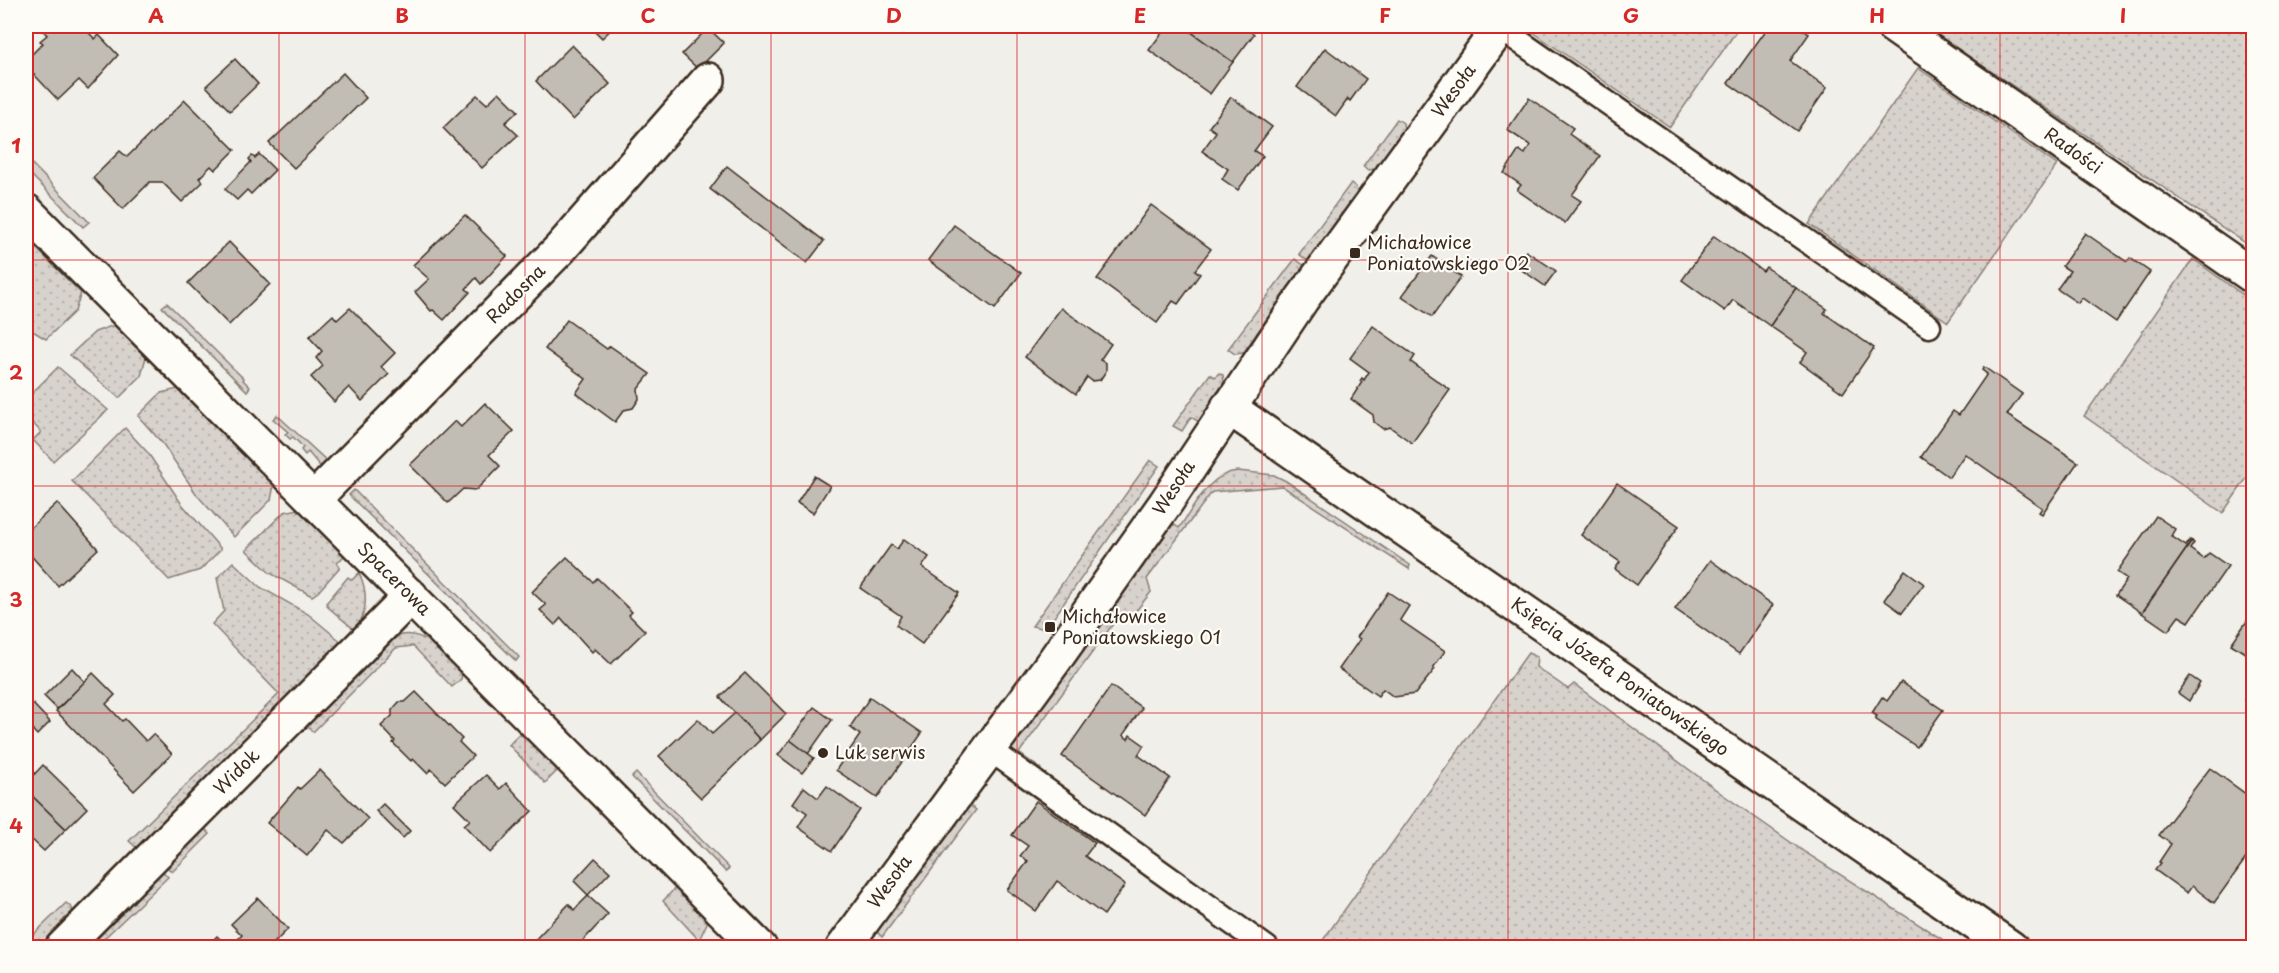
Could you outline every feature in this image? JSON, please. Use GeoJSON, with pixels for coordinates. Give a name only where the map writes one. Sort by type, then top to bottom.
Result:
{"type":"FeatureCollection","features":[{"type":"Feature","properties":{"kind":"street","name":"Radości"},"geometry":{"type":"LineString","coordinates":[[1893,26],[2253,277]]}},
{"type":"Feature","properties":{"kind":"street","name":"Wesoła"},"geometry":{"type":"LineString","coordinates":[[843,948],[1165,504],[1302,299],[1501,27]]}},
{"type":"Feature","properties":{"kind":"street","name":"Radosna"},"geometry":{"type":"LineString","coordinates":[[314,499],[560,249],[708,80]]}},
{"type":"Feature","properties":{"kind":"street","name":"Spacerowa"},"geometry":{"type":"LineString","coordinates":[[26,211],[760,948]]}},
{"type":"Feature","properties":{"kind":"street","name":"Księcia Józefa Poniatowskiego"},"geometry":{"type":"LineString","coordinates":[[1228,407],[2011,948]]}},
{"type":"Feature","properties":{"kind":"street","name":"Widok"},"geometry":{"type":"LineString","coordinates":[[62,948],[411,596]]}},
{"type":"Feature","properties":{"kind":"lane"},"geometry":{"type":"LineString","coordinates":[[1501,27],[1929,326]]}},
{"type":"Feature","properties":{"kind":"lane"},"geometry":{"type":"LineString","coordinates":[[989,749],[1267,948]]}},
{"type":"Feature","properties":{"kind":"shaded area"},"geometry":{"type":"Polygon","coordinates":[[[1534,26],[1740,26],[1670,127],[1530,30],[1534,26]]]}},
{"type":"Feature","properties":{"kind":"shaded area"},"geometry":{"type":"Polygon","coordinates":[[[1924,26],[2253,26],[2253,248],[1924,26]]]}},
{"type":"Feature","properties":{"kind":"shaded area"},"geometry":{"type":"Polygon","coordinates":[[[1918,68],[2057,165],[1948,322],[1809,224],[1918,68]]]}},
{"type":"Feature","properties":{"kind":"shaded area"},"geometry":{"type":"Polygon","coordinates":[[[1397,119],[1403,123],[1404,130],[1376,169],[1368,170],[1363,166],[1397,119]]]}},
{"type":"Feature","properties":{"kind":"shaded area"},"geometry":{"type":"Polygon","coordinates":[[[26,158],[89,222],[83,227],[26,170],[26,158]]]}},
{"type":"Feature","properties":{"kind":"shaded area"},"geometry":{"type":"Polygon","coordinates":[[[1351,183],[1356,187],[1357,195],[1309,262],[1299,254],[1351,183]]]}},
{"type":"Feature","properties":{"kind":"shaded area"},"geometry":{"type":"Polygon","coordinates":[[[26,238],[81,293],[75,311],[46,339],[26,327],[26,238]]]}},
{"type":"Feature","properties":{"kind":"shaded area"},"geometry":{"type":"Polygon","coordinates":[[[1295,259],[1305,266],[1243,353],[1235,354],[1228,349],[1295,259]]]}},
{"type":"Feature","properties":{"kind":"shaded area"},"geometry":{"type":"Polygon","coordinates":[[[2193,259],[2253,302],[2253,469],[2223,513],[2084,416],[2193,259]]]}},
{"type":"Feature","properties":{"kind":"shaded area"},"geometry":{"type":"Polygon","coordinates":[[[167,303],[244,379],[250,387],[247,391],[162,307],[167,303]]]}},
{"type":"Feature","properties":{"kind":"shaded area"},"geometry":{"type":"Polygon","coordinates":[[[114,325],[146,357],[141,376],[119,398],[70,355],[95,332],[114,325]]]}},
{"type":"Feature","properties":{"kind":"shaded area"},"geometry":{"type":"Polygon","coordinates":[[[58,367],[108,410],[53,461],[33,440],[41,432],[26,416],[26,399],[58,367]]]}},
{"type":"Feature","properties":{"kind":"shaded area"},"geometry":{"type":"Polygon","coordinates":[[[1219,373],[1223,375],[1224,382],[1199,422],[1191,417],[1182,431],[1173,426],[1210,374],[1215,377],[1219,373]]]}},
{"type":"Feature","properties":{"kind":"shaded area"},"geometry":{"type":"Polygon","coordinates":[[[178,389],[274,485],[271,500],[234,537],[197,495],[163,444],[138,416],[161,393],[178,389]]]}},
{"type":"Feature","properties":{"kind":"shaded area"},"geometry":{"type":"Polygon","coordinates":[[[277,415],[330,464],[325,472],[308,452],[305,455],[301,450],[303,447],[293,437],[290,439],[285,434],[288,432],[273,419],[277,415]]]}},
{"type":"Feature","properties":{"kind":"shaded area"},"geometry":{"type":"Polygon","coordinates":[[[125,428],[148,453],[181,503],[221,549],[200,570],[169,580],[72,481],[125,428]]]}},
{"type":"Feature","properties":{"kind":"shaded area"},"geometry":{"type":"Polygon","coordinates":[[[1150,460],[1159,466],[1046,629],[1032,626],[1150,460]]]}},
{"type":"Feature","properties":{"kind":"shaded area"},"geometry":{"type":"Polygon","coordinates":[[[1238,471],[1274,475],[1286,481],[1410,565],[1409,569],[1282,486],[1212,492],[1147,579],[1151,592],[1132,616],[1118,617],[1019,753],[1041,769],[1039,772],[1011,752],[1009,745],[1169,521],[1179,528],[1211,484],[1228,473],[1238,471]]]}},
{"type":"Feature","properties":{"kind":"shaded area"},"geometry":{"type":"Polygon","coordinates":[[[354,490],[519,657],[516,661],[349,495],[354,490]]]}},
{"type":"Feature","properties":{"kind":"shaded area"},"geometry":{"type":"Polygon","coordinates":[[[299,509],[345,555],[337,563],[340,567],[312,596],[270,573],[246,550],[284,512],[299,509]]]}},
{"type":"Feature","properties":{"kind":"shaded area"},"geometry":{"type":"Polygon","coordinates":[[[233,562],[260,587],[308,614],[344,644],[139,850],[129,841],[279,694],[212,624],[224,611],[217,578],[233,562]]]}},
{"type":"Feature","properties":{"kind":"shaded area"},"geometry":{"type":"Polygon","coordinates":[[[359,573],[364,588],[365,602],[363,617],[356,631],[326,603],[348,577],[352,580],[359,573]]]}},
{"type":"Feature","properties":{"kind":"shaded area"},"geometry":{"type":"Polygon","coordinates":[[[401,635],[420,637],[435,646],[462,674],[461,679],[452,687],[413,646],[396,648],[313,732],[308,727],[307,721],[390,640],[401,635]]]}},
{"type":"Feature","properties":{"kind":"shaded area"},"geometry":{"type":"Polygon","coordinates":[[[1528,653],[1537,657],[1536,667],[1568,689],[1574,684],[1806,853],[1948,943],[1945,948],[1318,947],[1528,653]]]}},
{"type":"Feature","properties":{"kind":"shaded area"},"geometry":{"type":"Polygon","coordinates":[[[518,735],[523,735],[558,770],[545,783],[509,745],[518,735]]]}},
{"type":"Feature","properties":{"kind":"shaded area"},"geometry":{"type":"Polygon","coordinates":[[[636,773],[729,868],[726,872],[632,777],[636,773]]]}},
{"type":"Feature","properties":{"kind":"shaded area"},"geometry":{"type":"Polygon","coordinates":[[[966,803],[976,810],[882,937],[874,929],[966,803]]]}},
{"type":"Feature","properties":{"kind":"shaded area"},"geometry":{"type":"Polygon","coordinates":[[[200,829],[210,834],[172,872],[164,864],[200,829]]]}},
{"type":"Feature","properties":{"kind":"shaded area"},"geometry":{"type":"Polygon","coordinates":[[[160,868],[168,877],[95,947],[81,948],[160,868]]]}},
{"type":"Feature","properties":{"kind":"shaded area"},"geometry":{"type":"Polygon","coordinates":[[[675,888],[708,921],[699,940],[663,901],[675,888]]]}},
{"type":"Feature","properties":{"kind":"shaded area"},"geometry":{"type":"Polygon","coordinates":[[[66,903],[72,908],[73,917],[42,947],[31,937],[66,903]]]}},
{"type":"Feature","properties":{"kind":"building"},"geometry":{"type":"Polygon","coordinates":[[[39,26],[82,26],[95,39],[99,35],[118,55],[88,89],[79,80],[58,100],[26,66],[26,60],[43,43],[40,41],[47,35],[39,26]]]}},
{"type":"Feature","properties":{"kind":"building"},"geometry":{"type":"Polygon","coordinates":[[[590,26],[615,26],[602,38],[590,26]]]}},
{"type":"Feature","properties":{"kind":"building"},"geometry":{"type":"Polygon","coordinates":[[[1167,26],[1183,26],[1233,62],[1210,94],[1149,50],[1167,26]]]}},
{"type":"Feature","properties":{"kind":"building"},"geometry":{"type":"Polygon","coordinates":[[[1183,26],[1242,26],[1254,34],[1233,62],[1183,26]]]}},
{"type":"Feature","properties":{"kind":"building"},"geometry":{"type":"Polygon","coordinates":[[[1769,26],[1797,26],[1809,34],[1790,61],[1827,88],[1797,131],[1728,83],[1769,26]]]}},
{"type":"Feature","properties":{"kind":"building"},"geometry":{"type":"Polygon","coordinates":[[[708,28],[724,43],[698,69],[682,54],[708,28]]]}},
{"type":"Feature","properties":{"kind":"building"},"geometry":{"type":"Polygon","coordinates":[[[572,45],[610,84],[573,120],[536,81],[572,45]]]}},
{"type":"Feature","properties":{"kind":"building"},"geometry":{"type":"Polygon","coordinates":[[[1325,48],[1366,79],[1336,116],[1297,87],[1325,48]]]}},
{"type":"Feature","properties":{"kind":"building"},"geometry":{"type":"Polygon","coordinates":[[[235,59],[258,84],[230,111],[206,86],[235,59]]]}},
{"type":"Feature","properties":{"kind":"building"},"geometry":{"type":"Polygon","coordinates":[[[343,73],[366,98],[294,168],[269,143],[343,73]]]}},
{"type":"Feature","properties":{"kind":"building"},"geometry":{"type":"Polygon","coordinates":[[[499,92],[518,111],[505,123],[518,135],[482,168],[443,128],[477,95],[487,104],[499,92]]]}},
{"type":"Feature","properties":{"kind":"building"},"geometry":{"type":"Polygon","coordinates":[[[1231,97],[1272,127],[1254,151],[1263,156],[1238,190],[1222,179],[1228,169],[1202,151],[1216,132],[1209,127],[1231,97]]]}},
{"type":"Feature","properties":{"kind":"building"},"geometry":{"type":"Polygon","coordinates":[[[1529,98],[1573,128],[1569,134],[1600,156],[1572,195],[1581,201],[1565,223],[1517,190],[1521,185],[1504,173],[1519,150],[1525,154],[1530,145],[1507,130],[1529,98]]]}},
{"type":"Feature","properties":{"kind":"building"},"geometry":{"type":"Polygon","coordinates":[[[185,100],[235,150],[215,170],[211,166],[199,178],[203,182],[182,202],[162,182],[150,182],[123,209],[93,178],[120,151],[127,157],[185,100]]]}},
{"type":"Feature","properties":{"kind":"building"},"geometry":{"type":"Polygon","coordinates":[[[259,154],[275,170],[251,194],[247,190],[237,200],[225,189],[251,162],[249,159],[259,154]]]}},
{"type":"Feature","properties":{"kind":"building"},"geometry":{"type":"Polygon","coordinates":[[[727,166],[824,241],[807,263],[710,189],[727,166]]]}},
{"type":"Feature","properties":{"kind":"building"},"geometry":{"type":"Polygon","coordinates":[[[1151,205],[1211,249],[1195,270],[1200,274],[1178,304],[1173,301],[1157,323],[1097,279],[1151,205]]]}},
{"type":"Feature","properties":{"kind":"building"},"geometry":{"type":"Polygon","coordinates":[[[465,215],[507,256],[481,284],[476,278],[466,289],[470,292],[444,320],[433,310],[431,311],[415,292],[429,279],[413,265],[465,215]]]}},
{"type":"Feature","properties":{"kind":"building"},"geometry":{"type":"Polygon","coordinates":[[[954,225],[1021,273],[995,309],[928,260],[954,225]]]}},
{"type":"Feature","properties":{"kind":"building"},"geometry":{"type":"Polygon","coordinates":[[[2085,233],[2127,262],[2130,258],[2150,272],[2116,322],[2082,298],[2078,303],[2057,289],[2070,271],[2062,266],[2085,233]]]}},
{"type":"Feature","properties":{"kind":"building"},"geometry":{"type":"Polygon","coordinates":[[[1714,236],[1763,271],[1766,267],[1796,288],[1770,326],[1733,300],[1725,311],[1682,280],[1714,236]]]}},
{"type":"Feature","properties":{"kind":"building"},"geometry":{"type":"Polygon","coordinates":[[[229,242],[270,284],[229,325],[188,283],[229,242]]]}},
{"type":"Feature","properties":{"kind":"building"},"geometry":{"type":"Polygon","coordinates":[[[1526,251],[1556,271],[1545,286],[1516,266],[1526,251]]]}},
{"type":"Feature","properties":{"kind":"building"},"geometry":{"type":"Polygon","coordinates":[[[1432,256],[1461,277],[1432,317],[1402,296],[1432,256]]]}},
{"type":"Feature","properties":{"kind":"building"},"geometry":{"type":"Polygon","coordinates":[[[1796,288],[1827,309],[1824,313],[1874,348],[1843,393],[1800,362],[1807,352],[1770,326],[1796,288]]]}},
{"type":"Feature","properties":{"kind":"building"},"geometry":{"type":"Polygon","coordinates":[[[350,308],[395,353],[381,367],[389,374],[362,401],[349,387],[334,402],[311,377],[323,366],[316,358],[322,351],[309,337],[333,315],[337,320],[350,308]]]}},
{"type":"Feature","properties":{"kind":"building"},"geometry":{"type":"Polygon","coordinates":[[[1061,308],[1111,344],[1100,360],[1106,363],[1106,371],[1100,380],[1092,381],[1087,377],[1076,394],[1025,357],[1061,308]]]}},
{"type":"Feature","properties":{"kind":"building"},"geometry":{"type":"Polygon","coordinates":[[[567,320],[607,349],[610,346],[650,374],[638,389],[639,399],[633,408],[624,410],[615,422],[576,393],[586,379],[545,349],[567,320]]]}},
{"type":"Feature","properties":{"kind":"building"},"geometry":{"type":"Polygon","coordinates":[[[1373,326],[1415,356],[1411,362],[1450,390],[1412,443],[1390,427],[1383,429],[1374,422],[1373,415],[1351,399],[1362,382],[1360,381],[1362,378],[1364,380],[1369,372],[1350,358],[1373,326]]]}},
{"type":"Feature","properties":{"kind":"building"},"geometry":{"type":"Polygon","coordinates":[[[1984,367],[2022,394],[2007,415],[2078,462],[2042,514],[2039,512],[2042,508],[1965,454],[1949,477],[1921,457],[1953,411],[1959,415],[1987,374],[1982,370],[1984,367]]]}},
{"type":"Feature","properties":{"kind":"building"},"geometry":{"type":"Polygon","coordinates":[[[485,403],[514,431],[489,455],[500,466],[476,490],[463,489],[448,503],[410,465],[455,421],[461,427],[485,403]]]}},
{"type":"Feature","properties":{"kind":"building"},"geometry":{"type":"Polygon","coordinates":[[[814,476],[830,486],[813,513],[797,503],[814,476]]]}},
{"type":"Feature","properties":{"kind":"building"},"geometry":{"type":"Polygon","coordinates":[[[1617,483],[1679,526],[1637,585],[1615,569],[1620,562],[1581,535],[1617,483]]]}},
{"type":"Feature","properties":{"kind":"building"},"geometry":{"type":"Polygon","coordinates":[[[57,503],[98,549],[58,586],[26,550],[26,532],[57,503]]]}},
{"type":"Feature","properties":{"kind":"building"},"geometry":{"type":"Polygon","coordinates":[[[2156,516],[2175,529],[2171,536],[2186,546],[2190,540],[2192,541],[2142,613],[2116,595],[2127,579],[2117,572],[2156,516]]]}},
{"type":"Feature","properties":{"kind":"building"},"geometry":{"type":"Polygon","coordinates":[[[904,539],[929,557],[922,567],[959,593],[922,644],[896,625],[901,616],[860,588],[891,545],[897,549],[904,539]]]}},
{"type":"Feature","properties":{"kind":"building"},"geometry":{"type":"Polygon","coordinates":[[[2192,541],[2194,543],[2190,549],[2204,559],[2209,553],[2228,566],[2189,622],[2179,616],[2168,631],[2142,613],[2192,541]]]}},
{"type":"Feature","properties":{"kind":"building"},"geometry":{"type":"Polygon","coordinates":[[[567,557],[593,582],[597,578],[632,612],[629,615],[645,631],[611,664],[595,649],[592,652],[561,618],[555,625],[540,610],[546,605],[532,592],[567,557]]]}},
{"type":"Feature","properties":{"kind":"building"},"geometry":{"type":"Polygon","coordinates":[[[1710,560],[1773,605],[1739,654],[1675,609],[1710,560]]]}},
{"type":"Feature","properties":{"kind":"building"},"geometry":{"type":"Polygon","coordinates":[[[1905,570],[1924,584],[1902,613],[1884,600],[1905,570]]]}},
{"type":"Feature","properties":{"kind":"building"},"geometry":{"type":"Polygon","coordinates":[[[1388,592],[1409,606],[1400,620],[1445,651],[1433,668],[1435,669],[1415,694],[1394,697],[1383,689],[1378,696],[1339,669],[1360,639],[1357,637],[1388,592]]]}},
{"type":"Feature","properties":{"kind":"building"},"geometry":{"type":"Polygon","coordinates":[[[2254,611],[2254,659],[2231,644],[2254,611]]]}},
{"type":"Feature","properties":{"kind":"building"},"geometry":{"type":"Polygon","coordinates":[[[72,668],[85,682],[57,709],[44,696],[72,668]]]}},
{"type":"Feature","properties":{"kind":"building"},"geometry":{"type":"Polygon","coordinates":[[[93,673],[115,695],[106,704],[122,721],[125,719],[146,741],[153,734],[172,754],[134,791],[56,711],[93,673]]]}},
{"type":"Feature","properties":{"kind":"building"},"geometry":{"type":"Polygon","coordinates":[[[745,673],[786,714],[760,740],[720,697],[745,673]]]}},
{"type":"Feature","properties":{"kind":"building"},"geometry":{"type":"Polygon","coordinates":[[[2190,676],[2200,683],[2189,701],[2178,693],[2190,676]]]}},
{"type":"Feature","properties":{"kind":"building"},"geometry":{"type":"Polygon","coordinates":[[[1901,682],[1943,710],[1917,747],[1875,719],[1877,716],[1872,713],[1882,697],[1887,701],[1901,682]]]}},
{"type":"Feature","properties":{"kind":"building"},"geometry":{"type":"Polygon","coordinates":[[[1111,686],[1142,708],[1123,735],[1128,739],[1130,735],[1144,745],[1138,755],[1170,778],[1145,815],[1062,756],[1111,686]]]}},
{"type":"Feature","properties":{"kind":"building"},"geometry":{"type":"Polygon","coordinates":[[[2254,686],[2254,706],[2244,700],[2254,686]]]}},
{"type":"Feature","properties":{"kind":"building"},"geometry":{"type":"Polygon","coordinates":[[[416,692],[462,739],[459,742],[473,756],[445,783],[431,769],[427,773],[413,759],[411,761],[393,743],[395,741],[381,726],[392,716],[392,710],[399,702],[405,702],[416,692]]]}},
{"type":"Feature","properties":{"kind":"building"},"geometry":{"type":"Polygon","coordinates":[[[870,697],[922,733],[877,798],[836,770],[860,735],[850,727],[870,697]]]}},
{"type":"Feature","properties":{"kind":"building"},"geometry":{"type":"Polygon","coordinates":[[[32,703],[50,722],[37,735],[26,723],[26,710],[32,703]]]}},
{"type":"Feature","properties":{"kind":"building"},"geometry":{"type":"Polygon","coordinates":[[[814,707],[832,720],[808,754],[790,740],[814,707]]]}},
{"type":"Feature","properties":{"kind":"building"},"geometry":{"type":"Polygon","coordinates":[[[735,713],[760,740],[701,798],[659,756],[698,719],[712,734],[735,713]]]}},
{"type":"Feature","properties":{"kind":"building"},"geometry":{"type":"Polygon","coordinates":[[[790,740],[814,758],[802,773],[778,755],[790,740]]]}},
{"type":"Feature","properties":{"kind":"building"},"geometry":{"type":"Polygon","coordinates":[[[43,765],[87,808],[66,829],[26,790],[26,783],[43,765]]]}},
{"type":"Feature","properties":{"kind":"building"},"geometry":{"type":"Polygon","coordinates":[[[2210,768],[2254,800],[2254,847],[2214,903],[2192,886],[2187,893],[2155,870],[2171,844],[2159,835],[2210,768]]]}},
{"type":"Feature","properties":{"kind":"building"},"geometry":{"type":"Polygon","coordinates":[[[320,770],[368,819],[344,843],[328,830],[307,856],[267,823],[298,787],[300,789],[320,770]]]}},
{"type":"Feature","properties":{"kind":"building"},"geometry":{"type":"Polygon","coordinates":[[[486,775],[500,789],[506,783],[532,811],[490,853],[464,825],[470,820],[454,804],[486,775]]]}},
{"type":"Feature","properties":{"kind":"building"},"geometry":{"type":"Polygon","coordinates":[[[827,786],[860,810],[832,851],[798,827],[807,813],[793,803],[804,787],[818,798],[827,786]]]}},
{"type":"Feature","properties":{"kind":"building"},"geometry":{"type":"Polygon","coordinates":[[[26,790],[66,829],[44,851],[29,837],[26,840],[26,790]]]}},
{"type":"Feature","properties":{"kind":"building"},"geometry":{"type":"Polygon","coordinates":[[[1036,801],[1095,843],[1085,856],[1125,885],[1104,915],[1057,881],[1036,911],[1007,890],[1028,861],[1020,856],[1028,846],[1012,835],[1036,801]]]}},
{"type":"Feature","properties":{"kind":"building"},"geometry":{"type":"Polygon","coordinates":[[[383,804],[410,831],[403,838],[376,811],[383,804]]]}},
{"type":"Feature","properties":{"kind":"building"},"geometry":{"type":"Polygon","coordinates":[[[595,858],[610,872],[588,895],[574,881],[595,858]]]}},
{"type":"Feature","properties":{"kind":"building"},"geometry":{"type":"Polygon","coordinates":[[[588,896],[608,914],[576,948],[532,948],[530,945],[569,904],[574,910],[588,896]]]}},
{"type":"Feature","properties":{"kind":"building"},"geometry":{"type":"Polygon","coordinates":[[[258,898],[288,929],[269,948],[229,948],[242,935],[231,924],[258,898]]]}},
{"type":"Feature","properties":{"kind":"building"},"geometry":{"type":"Polygon","coordinates":[[[217,936],[229,948],[203,948],[208,940],[212,941],[217,936]]]}},
{"type":"Feature","properties":{"kind":"place","name":"Michałowice Poniatowskiego 02"},"geometry":{"type":"Point","coordinates":[1355,253]}},
{"type":"Feature","properties":{"kind":"place","name":"Michałowice Poniatowskiego 01"},"geometry":{"type":"Point","coordinates":[1050,627]}},
{"type":"Feature","properties":{"kind":"place","name":"Luk serwis"},"geometry":{"type":"Point","coordinates":[823,753]}}]}
